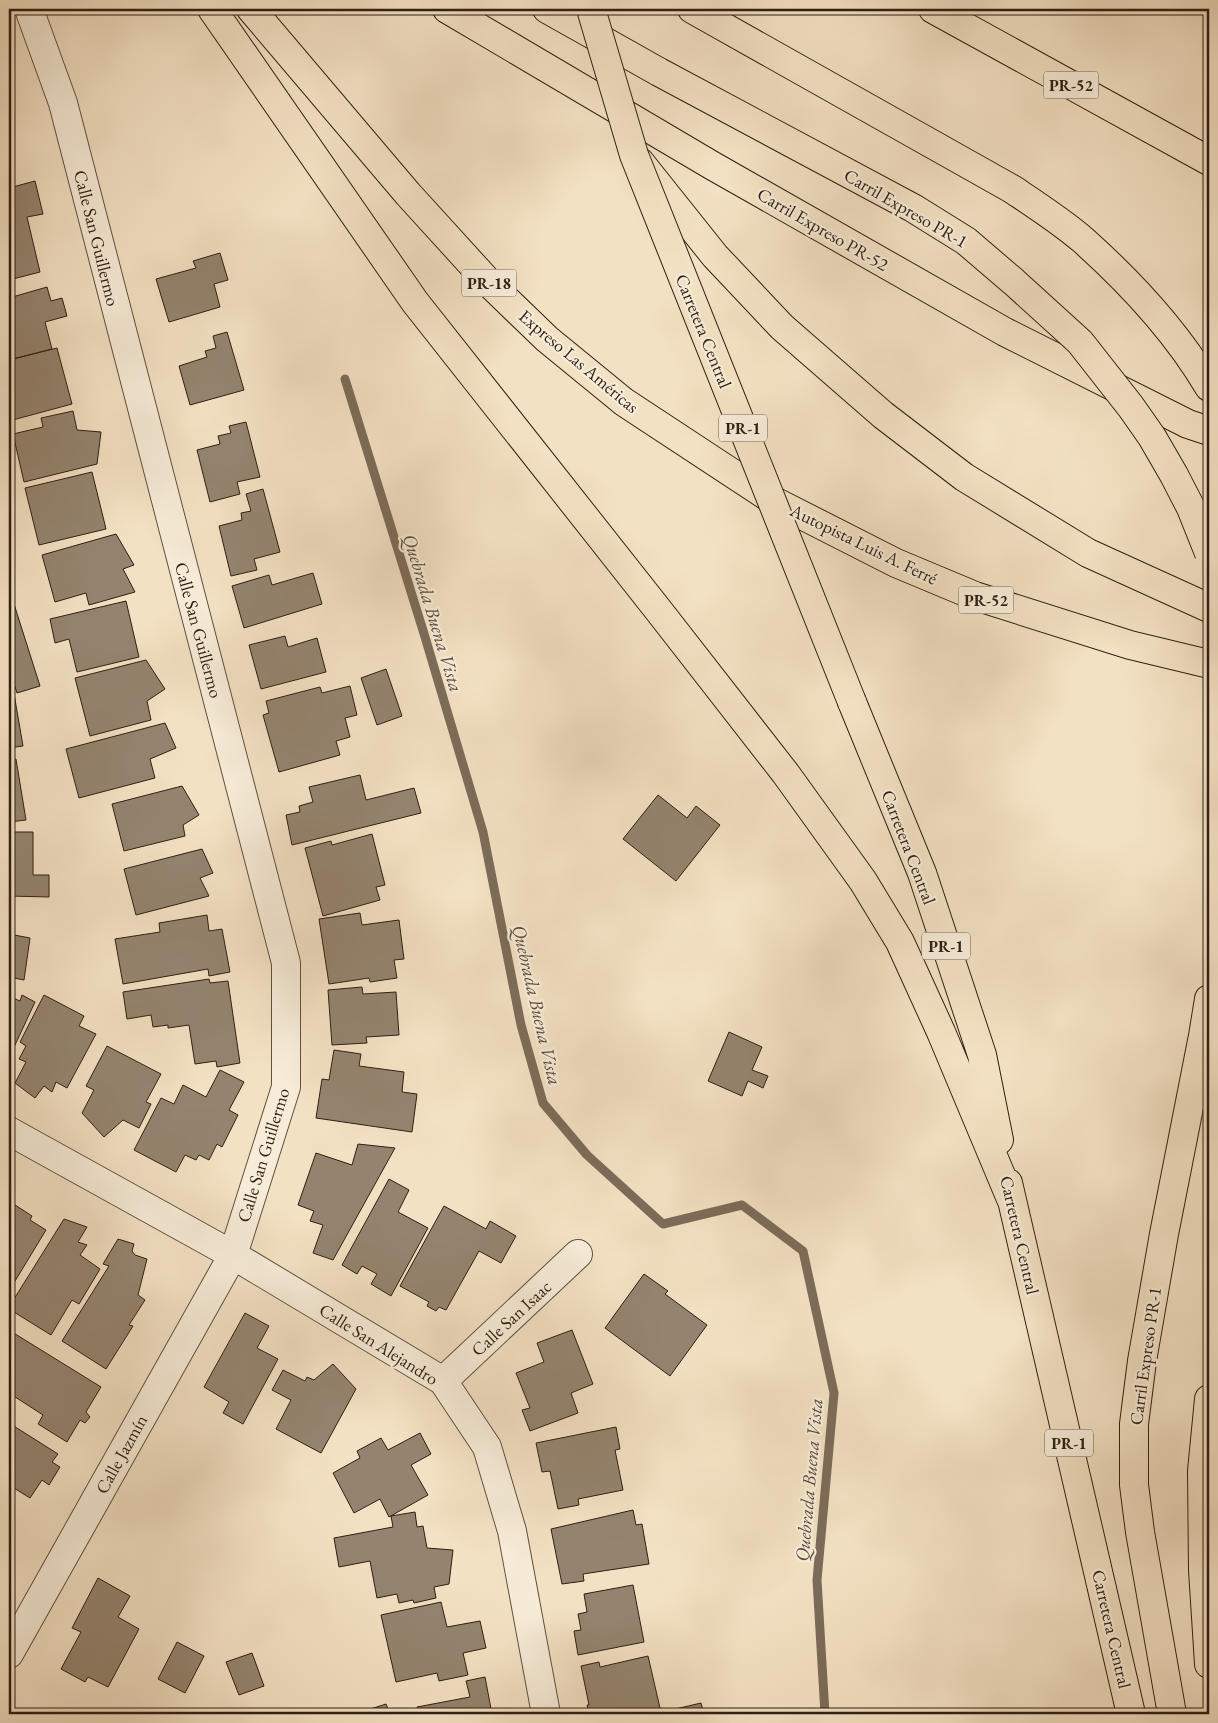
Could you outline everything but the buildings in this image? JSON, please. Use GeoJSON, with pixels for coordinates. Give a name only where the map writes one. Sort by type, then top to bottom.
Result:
{"type":"FeatureCollection","features":[{"type":"Feature","properties":{"kind":"highway"},"geometry":{"type":"LineString","coordinates":[[212,9],[415,302],[660,611],[786,774],[862,880],[900,942],[941,1032],[1011,1200]]}},
{"type":"Feature","properties":{"kind":"highway","name":"Expreso Las Américas"},"geometry":{"type":"LineString","coordinates":[[251,9],[408,194],[489,283],[547,339],[624,402],[776,502]]}},
{"type":"Feature","properties":{"kind":"highway","name":"Carril Expreso PR-52"},"geometry":{"type":"LineString","coordinates":[[447,9],[713,166],[1005,332],[1188,424],[1209,431]]}},
{"type":"Feature","properties":{"kind":"highway","name":"Carril Expreso PR-1"},"geometry":{"type":"LineString","coordinates":[[547,9],[659,72],[913,208],[966,241],[1080,342],[1131,407],[1152,437],[1174,475],[1191,508],[1209,554]]}},
{"type":"Feature","properties":{"kind":"highway","name":"Carretera Central"},"geometry":{"type":"LineString","coordinates":[[591,9],[634,155],[922,873],[982,1055],[1011,1200],[1131,1714]]}},
{"type":"Feature","properties":{"kind":"highway"},"geometry":{"type":"LineString","coordinates":[[692,9],[1012,189],[1050,215],[1082,240],[1154,310],[1198,368],[1209,387]]}},
{"type":"Feature","properties":{"kind":"highway","name":"PR-52"},"geometry":{"type":"LineString","coordinates":[[933,9],[1209,161]]}},
{"type":"Feature","properties":{"kind":"highway"},"geometry":{"type":"LineString","coordinates":[[634,155],[722,263],[782,326],[882,415],[964,477],[1088,552],[1209,608]]}},
{"type":"Feature","properties":{"kind":"highway","name":"Autopista Luis A. Ferré"},"geometry":{"type":"LineString","coordinates":[[776,502],[896,563],[975,596],[1130,645],[1209,664]]}},
{"type":"Feature","properties":{"kind":"highway","name":"Carril Expreso PR-1"},"geometry":{"type":"LineString","coordinates":[[1172,1714],[1140,1532],[1134,1485],[1134,1424],[1142,1361],[1164,1234],[1209,999]]}},
{"type":"Feature","properties":{"kind":"highway"},"geometry":{"type":"LineString","coordinates":[[1209,1399],[1202,1471],[1202,1570],[1209,1664]]}},
{"type":"Feature","properties":{"kind":"highway"},"geometry":{"type":"LineString","coordinates":[[1125,1714],[1126,1686]]}},
{"type":"Feature","properties":{"kind":"street","name":"Calle San Guillermo"},"geometry":{"type":"LineString","coordinates":[[29,9],[63,103],[286,963],[286,1088],[233,1255]]}},
{"type":"Feature","properties":{"kind":"street","name":"Calle San Alejandro"},"geometry":{"type":"LineString","coordinates":[[9,1131],[233,1255],[443,1381],[487,1447],[512,1531],[546,1714]]}},
{"type":"Feature","properties":{"kind":"street","name":"Calle San Isaac"},"geometry":{"type":"LineString","coordinates":[[443,1381],[578,1254]]}},
{"type":"Feature","properties":{"kind":"street","name":"Calle Jazmín"},"geometry":{"type":"LineString","coordinates":[[9,1654],[233,1255]]}},
{"type":"Feature","properties":{"kind":"waterway","name":"Quebrada Buena Vista"},"geometry":{"type":"LineString","coordinates":[[345,379],[483,832],[521,1025],[543,1103],[587,1155],[663,1224],[742,1205],[803,1251],[834,1393],[817,1580],[825,1714]]}}]}
